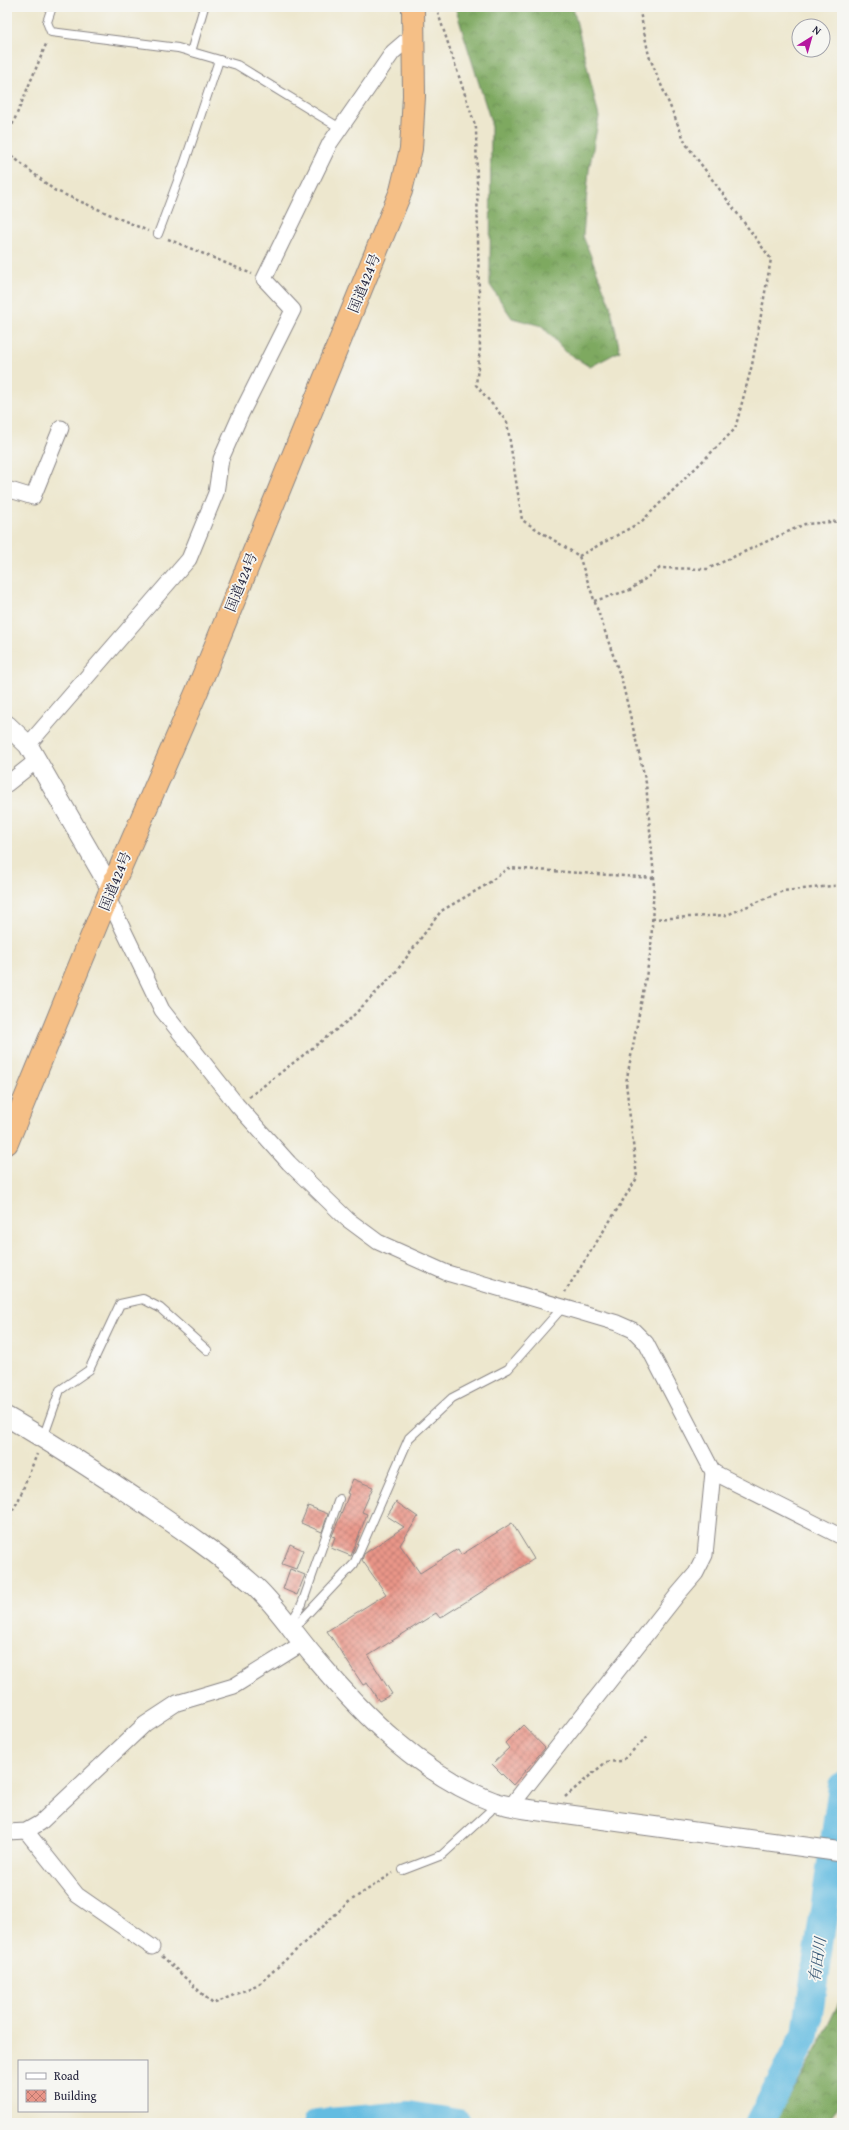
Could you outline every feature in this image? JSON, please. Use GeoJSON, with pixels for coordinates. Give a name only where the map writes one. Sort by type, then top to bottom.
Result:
{"type":"FeatureCollection","features":[{"type":"Feature","properties":{"kind":"highway","name":"国道424号"},"geometry":{"type":"LineString","coordinates":[[7,1143],[196,691],[401,191],[411,149],[414,96],[413,7]]}},
{"type":"Feature","properties":{"kind":"street"},"geometry":{"type":"LineString","coordinates":[[7,784],[189,559],[216,493],[221,459],[241,414],[293,310],[264,280],[330,143],[394,52],[414,34]]}},
{"type":"Feature","properties":{"kind":"street"},"geometry":{"type":"LineString","coordinates":[[7,489],[34,497],[61,428]]}},
{"type":"Feature","properties":{"kind":"street"},"geometry":{"type":"LineString","coordinates":[[7,725],[32,753],[110,894],[162,1010],[237,1105],[289,1163],[347,1219],[378,1242],[447,1273],[617,1323],[633,1330],[646,1343],[713,1472],[705,1555],[696,1573],[503,1804]]}},
{"type":"Feature","properties":{"kind":"street"},"geometry":{"type":"LineString","coordinates":[[7,1417],[43,1438],[154,1511],[233,1567],[268,1598],[347,1694],[391,1736],[441,1775],[466,1789],[503,1804],[546,1812],[842,1852]]}},
{"type":"Feature","properties":{"kind":"street"},"geometry":{"type":"LineString","coordinates":[[713,1472],[842,1537]]}},
{"type":"Feature","properties":{"kind":"street"},"geometry":{"type":"LineString","coordinates":[[7,1832],[26,1831],[40,1823],[145,1724],[177,1703],[234,1686],[295,1632]]}},
{"type":"Feature","properties":{"kind":"street"},"geometry":{"type":"LineString","coordinates":[[26,1831],[77,1895],[152,1946]]}},
{"type":"Feature","properties":{"kind":"lane"},"geometry":{"type":"LineString","coordinates":[[52,7],[47,22],[51,32],[178,48],[236,65],[340,128]]}},
{"type":"Feature","properties":{"kind":"lane"},"geometry":{"type":"LineString","coordinates":[[191,52],[204,7]]}},
{"type":"Feature","properties":{"kind":"lane"},"geometry":{"type":"LineString","coordinates":[[158,234],[185,162],[219,60]]}},
{"type":"Feature","properties":{"kind":"lane"},"geometry":{"type":"LineString","coordinates":[[43,1438],[60,1390],[89,1370],[120,1304],[143,1299],[160,1308],[207,1350]]}},
{"type":"Feature","properties":{"kind":"lane"},"geometry":{"type":"LineString","coordinates":[[295,1632],[354,1564],[409,1438],[452,1398],[508,1370],[562,1308]]}},
{"type":"Feature","properties":{"kind":"lane"},"geometry":{"type":"LineString","coordinates":[[295,1632],[302,1604],[339,1499]]}},
{"type":"Feature","properties":{"kind":"lane"},"geometry":{"type":"LineString","coordinates":[[403,1870],[442,1855],[490,1811],[503,1804]]}},
{"type":"Feature","properties":{"kind":"path"},"geometry":{"type":"LineString","coordinates":[[436,7],[476,128],[480,349],[476,385],[507,422],[522,520],[579,556],[622,681],[646,784],[654,878],[651,950],[626,1083],[637,1178],[566,1289],[562,1308]]}},
{"type":"Feature","properties":{"kind":"path"},"geometry":{"type":"LineString","coordinates":[[579,556],[641,522],[735,429],[752,365],[771,259],[686,144],[649,56],[639,7]]}},
{"type":"Feature","properties":{"kind":"path"},"geometry":{"type":"LineString","coordinates":[[7,142],[11,128],[51,32]]}},
{"type":"Feature","properties":{"kind":"path"},"geometry":{"type":"LineString","coordinates":[[7,152],[54,190],[264,280]]}},
{"type":"Feature","properties":{"kind":"path"},"geometry":{"type":"LineString","coordinates":[[594,601],[630,590],[660,568],[707,569],[805,524],[842,522]]}},
{"type":"Feature","properties":{"kind":"path"},"geometry":{"type":"LineString","coordinates":[[237,1105],[287,1069],[350,1019],[395,973],[441,911],[486,886],[508,868],[654,878]]}},
{"type":"Feature","properties":{"kind":"path"},"geometry":{"type":"LineString","coordinates":[[652,919],[727,915],[782,891],[842,885]]}},
{"type":"Feature","properties":{"kind":"path"},"geometry":{"type":"LineString","coordinates":[[7,1521],[19,1499],[43,1438]]}},
{"type":"Feature","properties":{"kind":"path"},"geometry":{"type":"LineString","coordinates":[[546,1812],[606,1762],[622,1760],[649,1735]]}},
{"type":"Feature","properties":{"kind":"path"},"geometry":{"type":"LineString","coordinates":[[152,1946],[213,2004],[259,1984],[350,1901],[392,1874],[403,1870]]}},
{"type":"Feature","properties":{"kind":"green space"},"geometry":{"type":"Polygon","coordinates":[[[455,7],[573,7],[599,117],[589,170],[583,236],[610,305],[620,351],[590,367],[566,352],[542,326],[512,318],[490,285],[491,122],[455,7]]]}},
{"type":"Feature","properties":{"kind":"green space"},"geometry":{"type":"Polygon","coordinates":[[[842,1996],[842,2103],[826,2123],[773,2123],[818,2046],[842,1996]]]}},
{"type":"Feature","properties":{"kind":"building"},"geometry":{"type":"Polygon","coordinates":[[[353,1479],[373,1487],[362,1512],[367,1514],[351,1556],[331,1548],[335,1537],[332,1536],[349,1494],[347,1493],[353,1479]]]}},
{"type":"Feature","properties":{"kind":"building"},"geometry":{"type":"Polygon","coordinates":[[[396,1502],[418,1517],[400,1545],[420,1573],[458,1549],[461,1555],[512,1523],[534,1559],[440,1618],[436,1613],[368,1656],[392,1694],[379,1701],[367,1683],[363,1685],[327,1631],[386,1594],[362,1560],[364,1554],[404,1527],[387,1516],[396,1502]]]}},
{"type":"Feature","properties":{"kind":"building"},"geometry":{"type":"Polygon","coordinates":[[[308,1506],[328,1514],[322,1532],[301,1523],[308,1506]]]}},
{"type":"Feature","properties":{"kind":"building"},"geometry":{"type":"Polygon","coordinates":[[[290,1544],[303,1550],[296,1569],[282,1564],[290,1544]]]}},
{"type":"Feature","properties":{"kind":"building"},"geometry":{"type":"Polygon","coordinates":[[[290,1569],[305,1575],[297,1595],[283,1589],[290,1569]]]}},
{"type":"Feature","properties":{"kind":"building"},"geometry":{"type":"Polygon","coordinates":[[[523,1725],[545,1748],[513,1785],[492,1764],[509,1748],[505,1743],[523,1725]]]}},
{"type":"Feature","properties":{"kind":"waterway","name":"有田川"},"geometry":{"type":"LineString","coordinates":[[759,2123],[806,2034],[842,1786]]}},
{"type":"Feature","properties":{"kind":"waterway","name":"有田川"},"geometry":{"type":"LineString","coordinates":[[317,2123],[409,2115],[458,2123]]}}]}
